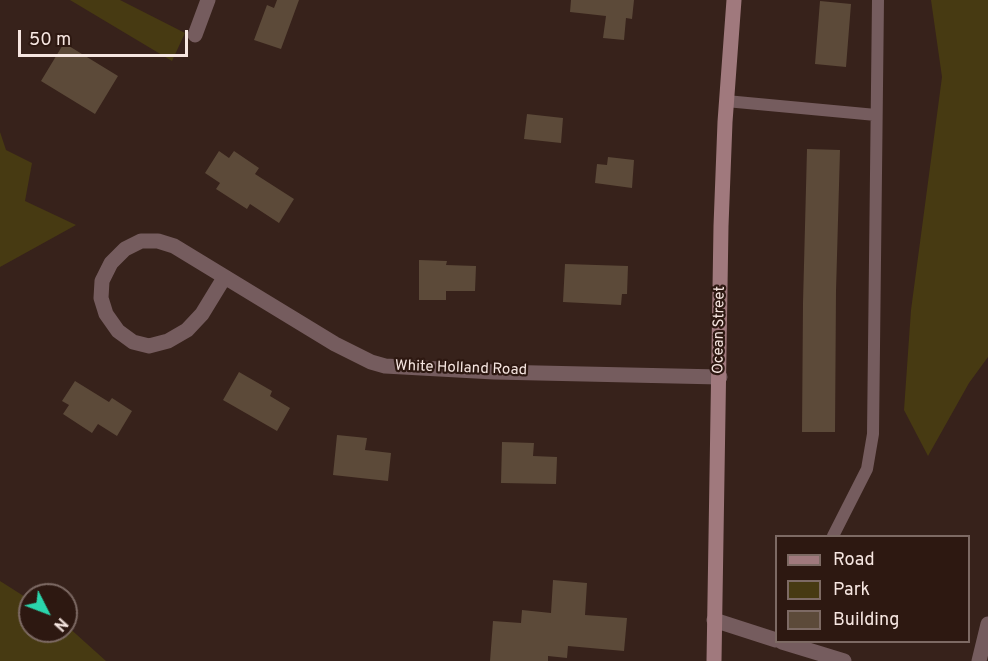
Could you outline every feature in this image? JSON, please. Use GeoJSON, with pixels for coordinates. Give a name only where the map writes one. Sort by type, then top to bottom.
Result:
{"type":"FeatureCollection","features":[{"type":"Feature","properties":{"kind":"main road","name":"Ocean Street"},"geometry":{"type":"LineString","coordinates":[[714,661],[721,226],[726,101],[734,0]]}},
{"type":"Feature","properties":{"kind":"street"},"geometry":{"type":"LineString","coordinates":[[195,35],[208,0]]}},
{"type":"Feature","properties":{"kind":"street","name":"White Holland Road"},"geometry":{"type":"LineString","coordinates":[[224,278],[202,314],[187,330],[168,341],[149,346],[133,342],[118,331],[106,314],[101,298],[102,281],[111,263],[125,249],[141,241],[158,241],[174,246],[335,344],[371,363],[385,366],[494,372],[720,377]]}},
{"type":"Feature","properties":{"kind":"street"},"geometry":{"type":"LineString","coordinates":[[714,620],[775,639]]}},
{"type":"Feature","properties":{"kind":"street"},"geometry":{"type":"LineString","coordinates":[[979,661],[988,624]]}},
{"type":"Feature","properties":{"kind":"street"},"geometry":{"type":"LineString","coordinates":[[785,643],[844,661]]}},
{"type":"Feature","properties":{"kind":"lane"},"geometry":{"type":"LineString","coordinates":[[834,535],[867,469],[873,434],[878,0]]}},
{"type":"Feature","properties":{"kind":"lane"},"geometry":{"type":"LineString","coordinates":[[726,101],[876,115]]}},
{"type":"Feature","properties":{"kind":"green space"},"geometry":{"type":"Polygon","coordinates":[[[70,0],[120,0],[185,33],[172,61],[70,0]]]}},
{"type":"Feature","properties":{"kind":"green space"},"geometry":{"type":"Polygon","coordinates":[[[931,0],[988,0],[988,357],[969,383],[928,456],[904,410],[911,310],[942,77],[931,0]]]}},
{"type":"Feature","properties":{"kind":"green space"},"geometry":{"type":"Polygon","coordinates":[[[0,132],[6,150],[32,163],[25,201],[76,225],[0,267],[0,132]]]}},
{"type":"Feature","properties":{"kind":"green space"},"geometry":{"type":"Polygon","coordinates":[[[0,581],[18,592],[18,643],[78,643],[78,636],[106,661],[0,661],[0,581]]]}},
{"type":"Feature","properties":{"kind":"building"},"geometry":{"type":"Polygon","coordinates":[[[277,0],[299,0],[281,49],[254,40],[267,5],[274,8],[277,0]]]}},
{"type":"Feature","properties":{"kind":"building"},"geometry":{"type":"Polygon","coordinates":[[[571,0],[634,0],[632,19],[626,18],[624,40],[603,38],[606,16],[570,12],[571,0]]]}},
{"type":"Feature","properties":{"kind":"building"},"geometry":{"type":"Polygon","coordinates":[[[820,1],[851,4],[846,67],[815,64],[820,1]]]}},
{"type":"Feature","properties":{"kind":"building"},"geometry":{"type":"Polygon","coordinates":[[[64,43],[118,76],[95,114],[41,81],[64,43]]]}},
{"type":"Feature","properties":{"kind":"building"},"geometry":{"type":"Polygon","coordinates":[[[527,114],[563,118],[561,143],[524,139],[527,114]]]}},
{"type":"Feature","properties":{"kind":"building"},"geometry":{"type":"Polygon","coordinates":[[[807,149],[840,150],[835,432],[802,432],[807,149]]]}},
{"type":"Feature","properties":{"kind":"building"},"geometry":{"type":"Polygon","coordinates":[[[219,151],[229,158],[234,151],[259,168],[255,174],[294,199],[279,223],[250,204],[247,209],[216,189],[220,183],[205,173],[219,151]]]}},
{"type":"Feature","properties":{"kind":"building"},"geometry":{"type":"Polygon","coordinates":[[[608,157],[634,160],[632,188],[595,183],[597,164],[607,165],[608,157]]]}},
{"type":"Feature","properties":{"kind":"building"},"geometry":{"type":"Polygon","coordinates":[[[419,260],[447,261],[446,265],[476,266],[475,291],[446,291],[446,300],[419,300],[419,260]]]}},
{"type":"Feature","properties":{"kind":"building"},"geometry":{"type":"Polygon","coordinates":[[[565,264],[628,266],[627,294],[622,294],[621,305],[563,302],[565,264]]]}},
{"type":"Feature","properties":{"kind":"building"},"geometry":{"type":"Polygon","coordinates":[[[239,372],[272,391],[270,396],[290,408],[277,431],[223,400],[239,372]]]}},
{"type":"Feature","properties":{"kind":"building"},"geometry":{"type":"Polygon","coordinates":[[[75,381],[109,402],[112,398],[132,411],[117,436],[98,424],[92,433],[63,414],[69,405],[62,401],[75,381]]]}},
{"type":"Feature","properties":{"kind":"building"},"geometry":{"type":"Polygon","coordinates":[[[337,435],[367,438],[365,450],[391,453],[388,481],[333,475],[337,435]]]}},
{"type":"Feature","properties":{"kind":"building"},"geometry":{"type":"Polygon","coordinates":[[[502,442],[534,443],[533,456],[557,457],[556,484],[501,483],[502,442]]]}},
{"type":"Feature","properties":{"kind":"building"},"geometry":{"type":"Polygon","coordinates":[[[553,580],[587,583],[585,615],[627,618],[624,651],[568,646],[567,658],[548,656],[548,661],[490,661],[493,621],[521,623],[522,610],[551,613],[553,580]]]}}]}
